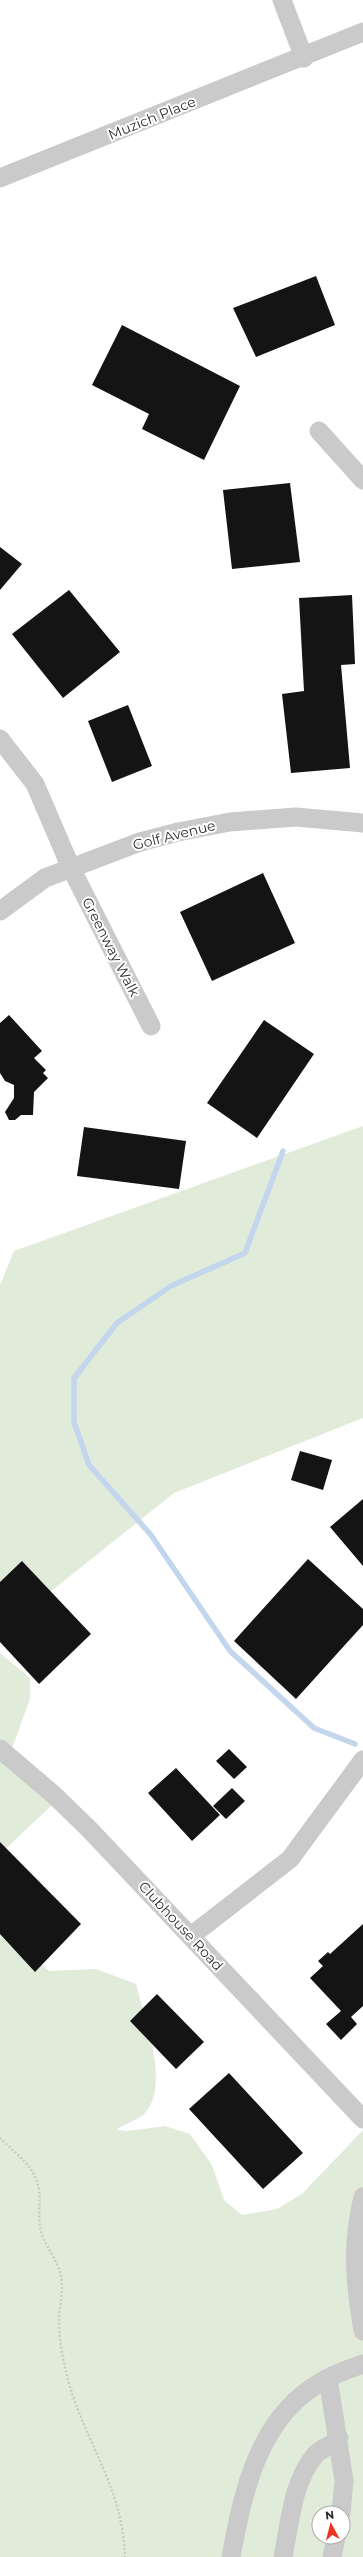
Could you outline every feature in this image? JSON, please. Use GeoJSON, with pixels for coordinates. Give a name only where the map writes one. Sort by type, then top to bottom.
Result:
{"type":"FeatureCollection","features":[{"type":"Feature","properties":{"kind":"street"},"geometry":{"type":"LineString","coordinates":[[282,0],[304,58]]}},
{"type":"Feature","properties":{"kind":"street","name":"Muzich Place"},"geometry":{"type":"LineString","coordinates":[[0,178],[304,58],[363,32]]}},
{"type":"Feature","properties":{"kind":"street"},"geometry":{"type":"LineString","coordinates":[[319,431],[363,480]]}},
{"type":"Feature","properties":{"kind":"street","name":"Greenway Walk"},"geometry":{"type":"LineString","coordinates":[[0,739],[35,784],[71,868],[151,1026]]}},
{"type":"Feature","properties":{"kind":"street","name":"Golf Avenue"},"geometry":{"type":"LineString","coordinates":[[0,911],[45,878],[140,842],[230,822],[296,817],[363,823]]}},
{"type":"Feature","properties":{"kind":"street","name":"Clubhouse Road"},"geometry":{"type":"LineString","coordinates":[[0,1750],[54,1795],[191,1936],[275,2028],[359,2115]]}},
{"type":"Feature","properties":{"kind":"street"},"geometry":{"type":"LineString","coordinates":[[191,1936],[290,1859],[363,1760]]}},
{"type":"Feature","properties":{"kind":"street"},"geometry":{"type":"LineString","coordinates":[[363,2197],[354,2240],[355,2283],[363,2331]]}},
{"type":"Feature","properties":{"kind":"street"},"geometry":{"type":"LineString","coordinates":[[231,2557],[238,2515],[258,2451],[274,2426],[296,2401],[328,2378],[363,2364]]}},
{"type":"Feature","properties":{"kind":"street"},"geometry":{"type":"LineString","coordinates":[[328,2378],[339,2438],[344,2481],[342,2505]]}},
{"type":"Feature","properties":{"kind":"street"},"geometry":{"type":"LineString","coordinates":[[283,2557],[295,2496],[303,2474],[315,2455],[326,2446],[335,2443],[339,2438]]}},
{"type":"Feature","properties":{"kind":"street"},"geometry":{"type":"LineString","coordinates":[[332,2557],[334,2545]]}},
{"type":"Feature","properties":{"kind":"path"},"geometry":{"type":"LineString","coordinates":[[0,2138],[22,2159],[36,2179],[40,2192],[42,2234],[54,2257],[61,2277],[60,2340],[67,2377],[77,2408],[114,2490],[124,2533],[125,2557]]}},
{"type":"Feature","properties":{"kind":"green space"},"geometry":{"type":"Polygon","coordinates":[[[363,1126],[363,1418],[174,1493],[0,1632],[0,1285],[14,1251],[363,1126]]]}},
{"type":"Feature","properties":{"kind":"green space"},"geometry":{"type":"Polygon","coordinates":[[[0,1653],[30,1678],[30,1699],[11,1751],[46,1784],[51,1806],[0,1854],[0,1653]]]}},
{"type":"Feature","properties":{"kind":"green space"},"geometry":{"type":"Polygon","coordinates":[[[0,1903],[16,1941],[49,1971],[96,1969],[136,1984],[153,2052],[156,2070],[155,2088],[151,2103],[143,2115],[116,2130],[128,2131],[165,2126],[190,2134],[212,2165],[224,2200],[242,2215],[277,2209],[302,2194],[363,2130],[363,2557],[0,2557],[0,1903]]]}},
{"type":"Feature","properties":{"kind":"building"},"geometry":{"type":"Polygon","coordinates":[[[316,276],[335,325],[256,357],[233,308],[316,276]]]}},
{"type":"Feature","properties":{"kind":"building"},"geometry":{"type":"Polygon","coordinates":[[[122,325],[240,386],[204,460],[142,429],[149,414],[92,385],[122,325]]]}},
{"type":"Feature","properties":{"kind":"building"},"geometry":{"type":"Polygon","coordinates":[[[290,483],[300,562],[232,569],[223,490],[290,483]]]}},
{"type":"Feature","properties":{"kind":"building"},"geometry":{"type":"Polygon","coordinates":[[[0,547],[22,564],[0,590],[0,547]]]}},
{"type":"Feature","properties":{"kind":"building"},"geometry":{"type":"Polygon","coordinates":[[[69,590],[120,652],[63,698],[12,634],[69,590]]]}},
{"type":"Feature","properties":{"kind":"building"},"geometry":{"type":"Polygon","coordinates":[[[352,595],[355,664],[341,665],[350,768],[291,773],[282,694],[304,691],[299,598],[352,595]]]}},
{"type":"Feature","properties":{"kind":"building"},"geometry":{"type":"Polygon","coordinates":[[[128,705],[152,766],[112,782],[88,721],[128,705]]]}},
{"type":"Feature","properties":{"kind":"building"},"geometry":{"type":"Polygon","coordinates":[[[263,873],[295,943],[212,981],[180,912],[263,873]]]}},
{"type":"Feature","properties":{"kind":"building"},"geometry":{"type":"Polygon","coordinates":[[[9,1015],[42,1051],[34,1058],[46,1070],[43,1073],[48,1078],[34,1092],[33,1115],[21,1115],[15,1120],[9,1120],[5,1112],[14,1098],[14,1085],[5,1081],[0,1073],[0,1023],[9,1015]]]}},
{"type":"Feature","properties":{"kind":"building"},"geometry":{"type":"Polygon","coordinates":[[[264,1020],[314,1054],[257,1138],[207,1103],[264,1020]]]}},
{"type":"Feature","properties":{"kind":"building"},"geometry":{"type":"Polygon","coordinates":[[[84,1127],[186,1141],[179,1189],[77,1176],[84,1127]]]}},
{"type":"Feature","properties":{"kind":"building"},"geometry":{"type":"Polygon","coordinates":[[[300,1451],[332,1460],[323,1490],[291,1480],[300,1451]]]}},
{"type":"Feature","properties":{"kind":"building"},"geometry":{"type":"Polygon","coordinates":[[[363,1499],[363,1566],[330,1527],[363,1499]]]}},
{"type":"Feature","properties":{"kind":"building"},"geometry":{"type":"Polygon","coordinates":[[[308,1559],[363,1609],[363,1625],[296,1699],[234,1641],[308,1559]]]}},
{"type":"Feature","properties":{"kind":"building"},"geometry":{"type":"Polygon","coordinates":[[[22,1561],[91,1634],[39,1684],[0,1642],[0,1582],[22,1561]]]}},
{"type":"Feature","properties":{"kind":"building"},"geometry":{"type":"Polygon","coordinates":[[[229,1749],[247,1767],[234,1779],[216,1761],[229,1749]]]}},
{"type":"Feature","properties":{"kind":"building"},"geometry":{"type":"Polygon","coordinates":[[[176,1768],[220,1815],[192,1841],[148,1793],[176,1768]]]}},
{"type":"Feature","properties":{"kind":"building"},"geometry":{"type":"Polygon","coordinates":[[[232,1788],[245,1801],[226,1819],[213,1806],[232,1788]]]}},
{"type":"Feature","properties":{"kind":"building"},"geometry":{"type":"Polygon","coordinates":[[[0,1842],[81,1924],[35,1972],[0,1934],[0,1842]]]}},
{"type":"Feature","properties":{"kind":"building"},"geometry":{"type":"Polygon","coordinates":[[[363,1924],[363,2006],[351,2017],[357,2024],[341,2040],[326,2024],[341,2011],[310,1978],[323,1966],[318,1961],[328,1952],[330,1954],[363,1924]]]}},
{"type":"Feature","properties":{"kind":"building"},"geometry":{"type":"Polygon","coordinates":[[[157,1994],[204,2042],[176,2069],[130,2021],[157,1994]]]}},
{"type":"Feature","properties":{"kind":"building"},"geometry":{"type":"Polygon","coordinates":[[[229,2073],[303,2153],[263,2189],[189,2109],[229,2073]]]}},
{"type":"Feature","properties":{"kind":"waterway"},"geometry":{"type":"LineString","coordinates":[[283,1151],[245,1253],[171,1286],[117,1323],[74,1378],[74,1422],[89,1465],[151,1535],[230,1651],[314,1728],[355,1744]]}}]}
